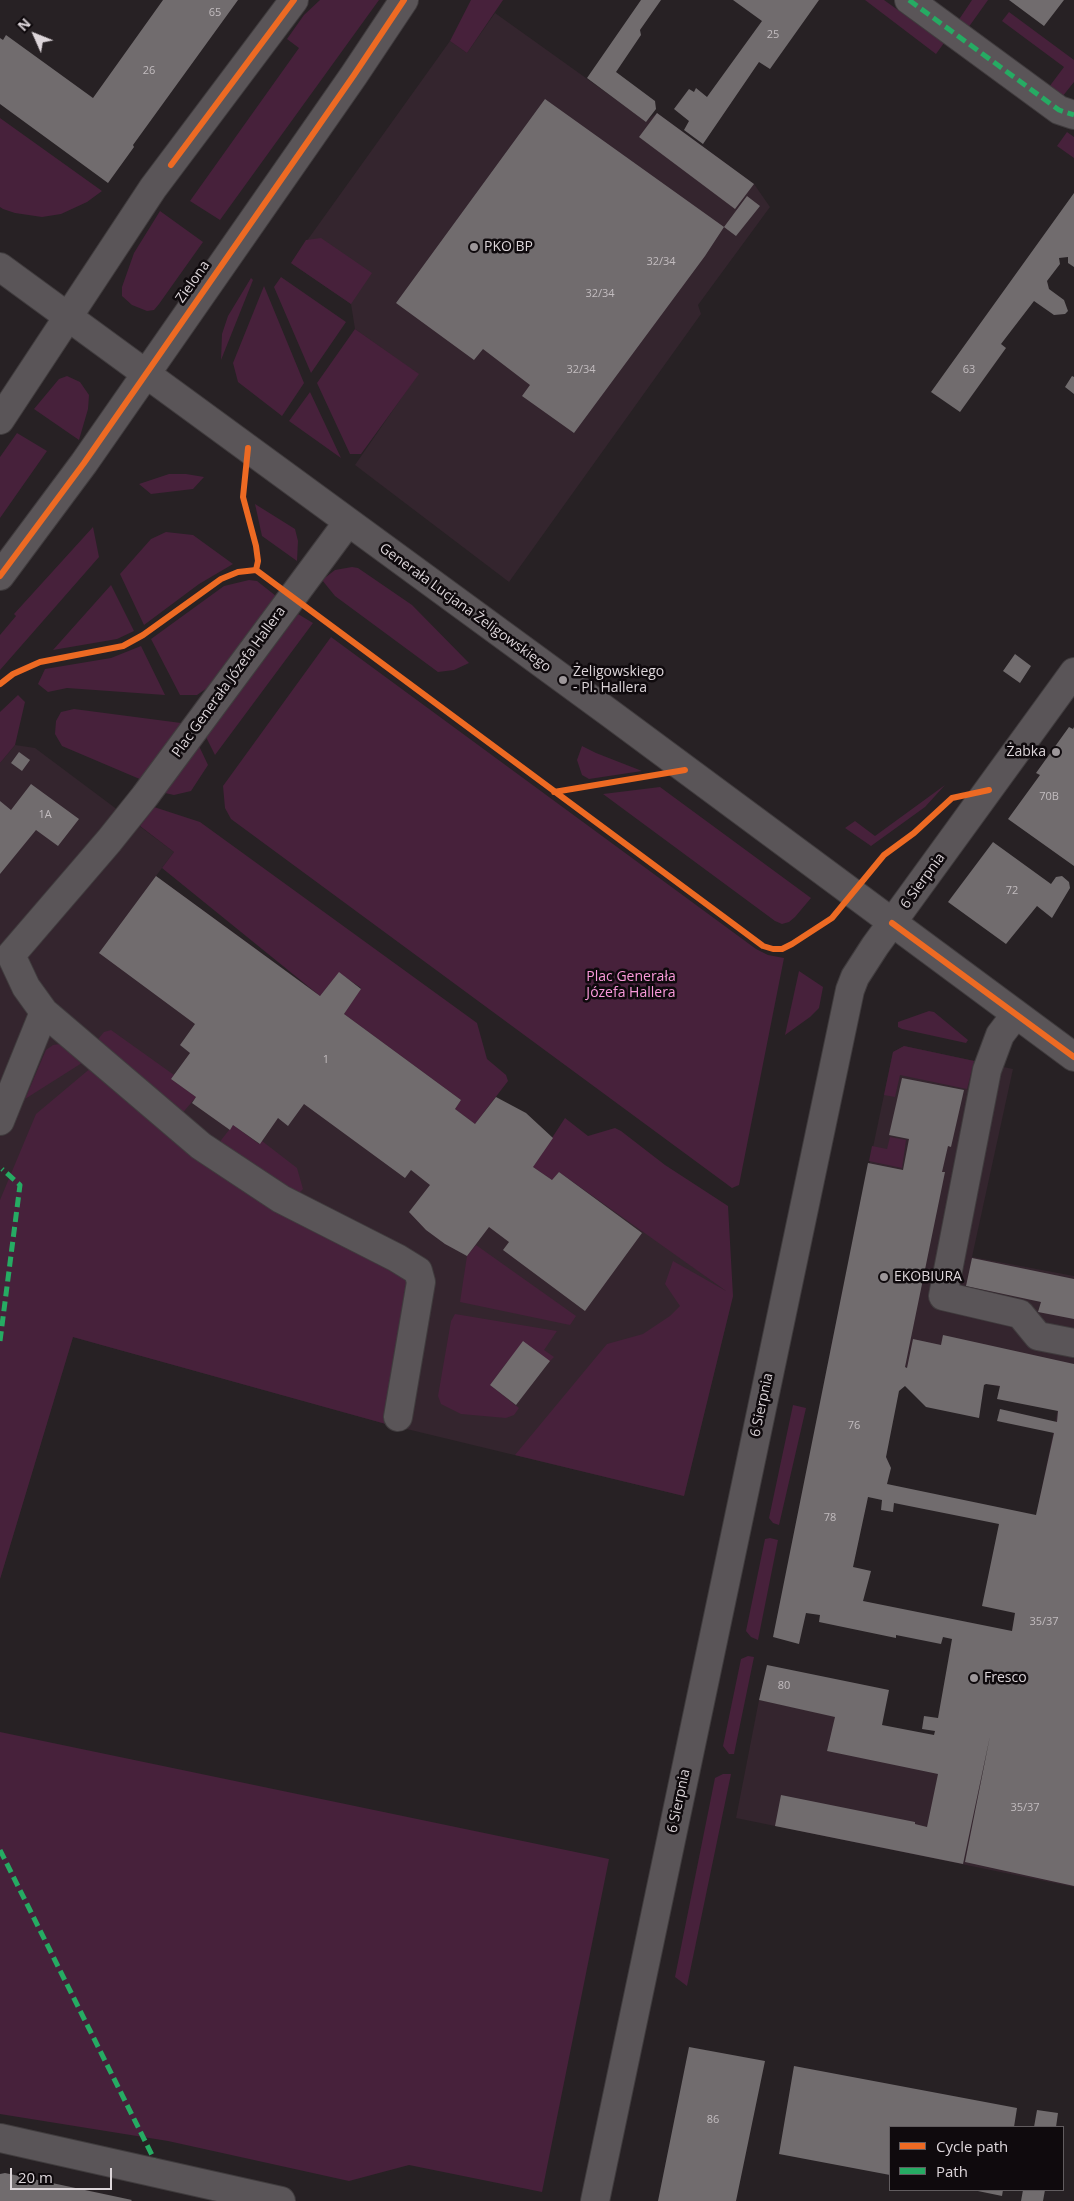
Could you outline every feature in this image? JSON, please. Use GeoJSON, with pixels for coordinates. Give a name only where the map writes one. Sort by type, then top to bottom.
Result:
{"type":"FeatureCollection","features":[{"type":"Feature","properties":{"kind":"street"},"geometry":{"type":"LineString","coordinates":[[0,420],[153,188],[294,0]]}},
{"type":"Feature","properties":{"kind":"street","name":"Zielona"},"geometry":{"type":"LineString","coordinates":[[0,576],[84,463],[354,75],[404,0]]}},
{"type":"Feature","properties":{"kind":"street"},"geometry":{"type":"LineString","coordinates":[[909,0],[1059,110],[1074,115]]}},
{"type":"Feature","properties":{"kind":"street","name":"Generała Lucjana Żeligowskiego"},"geometry":{"type":"LineString","coordinates":[[0,268],[1074,1057]]}},
{"type":"Feature","properties":{"kind":"street","name":"Plac Generała Józefa Hallera"},"geometry":{"type":"LineString","coordinates":[[6,961],[128,817],[348,522]]}},
{"type":"Feature","properties":{"kind":"street","name":"6 Sierpnia"},"geometry":{"type":"LineString","coordinates":[[595,2201],[850,990],[865,962],[892,923],[1074,672]]}},
{"type":"Feature","properties":{"kind":"street"},"geometry":{"type":"LineString","coordinates":[[6,961],[44,1012],[201,1146],[281,1199],[398,1258],[418,1271],[421,1282],[398,1417]]}},
{"type":"Feature","properties":{"kind":"street"},"geometry":{"type":"LineString","coordinates":[[0,1121],[44,1012]]}},
{"type":"Feature","properties":{"kind":"street"},"geometry":{"type":"LineString","coordinates":[[1016,1014],[1000,1035],[987,1070],[942,1296],[1020,1314],[1038,1336],[1074,1343]]}},
{"type":"Feature","properties":{"kind":"street"},"geometry":{"type":"LineString","coordinates":[[0,2138],[211,2193],[281,2201]]}},
{"type":"Feature","properties":{"kind":"shaded area"},"geometry":{"type":"Polygon","coordinates":[[[495,13],[646,121],[657,113],[754,184],[770,207],[698,305],[701,314],[509,582],[355,465],[418,374],[355,329],[351,304],[291,263],[450,41],[467,53],[495,13]]]}},
{"type":"Feature","properties":{"kind":"shaded area"},"geometry":{"type":"Polygon","coordinates":[[[15,745],[35,748],[174,852],[156,876],[733,1296],[684,1496],[386,1424],[73,1337],[0,1579],[0,763],[15,745]]]}},
{"type":"Feature","properties":{"kind":"shaded area"},"geometry":{"type":"Polygon","coordinates":[[[904,1046],[1013,1069],[972,1257],[1074,1276],[1074,1887],[736,1818],[759,1700],[987,1748],[979,1794],[1060,1399],[830,1352],[893,1052],[904,1046]]]}},
{"type":"Feature","properties":{"kind":"green space"},"geometry":{"type":"Polygon","coordinates":[[[320,0],[379,0],[220,220],[190,201],[299,48],[287,39],[304,15],[320,0]]]}},
{"type":"Feature","properties":{"kind":"green space"},"geometry":{"type":"Polygon","coordinates":[[[471,0],[503,0],[467,53],[450,41],[471,0]]]}},
{"type":"Feature","properties":{"kind":"green space"},"geometry":{"type":"Polygon","coordinates":[[[865,0],[884,0],[944,43],[936,54],[865,0]]]}},
{"type":"Feature","properties":{"kind":"green space"},"geometry":{"type":"Polygon","coordinates":[[[972,0],[988,0],[968,28],[958,21],[972,0]]]}},
{"type":"Feature","properties":{"kind":"green space"},"geometry":{"type":"Polygon","coordinates":[[[1009,12],[1074,60],[1074,82],[1062,97],[1049,87],[1064,67],[1002,21],[1009,12]]]}},
{"type":"Feature","properties":{"kind":"green space"},"geometry":{"type":"Polygon","coordinates":[[[0,118],[102,191],[87,202],[61,214],[42,217],[15,213],[0,207],[0,118]]]}},
{"type":"Feature","properties":{"kind":"green space"},"geometry":{"type":"Polygon","coordinates":[[[1067,132],[1074,137],[1074,158],[1057,146],[1067,132]]]}},
{"type":"Feature","properties":{"kind":"green space"},"geometry":{"type":"Polygon","coordinates":[[[160,211],[203,242],[159,304],[154,310],[147,311],[132,305],[122,296],[122,287],[134,253],[160,211]]]}},
{"type":"Feature","properties":{"kind":"green space"},"geometry":{"type":"Polygon","coordinates":[[[321,238],[372,273],[351,304],[291,263],[306,240],[321,238]]]}},
{"type":"Feature","properties":{"kind":"green space"},"geometry":{"type":"Polygon","coordinates":[[[281,277],[346,322],[311,373],[274,287],[281,277]]]}},
{"type":"Feature","properties":{"kind":"green space"},"geometry":{"type":"Polygon","coordinates":[[[251,278],[253,280],[221,360],[222,334],[228,316],[251,278]]]}},
{"type":"Feature","properties":{"kind":"green space"},"geometry":{"type":"Polygon","coordinates":[[[264,286],[304,383],[282,416],[238,382],[233,363],[264,286]]]}},
{"type":"Feature","properties":{"kind":"green space"},"geometry":{"type":"Polygon","coordinates":[[[355,329],[419,374],[361,454],[350,454],[317,383],[355,329]]]}},
{"type":"Feature","properties":{"kind":"green space"},"geometry":{"type":"Polygon","coordinates":[[[67,376],[80,382],[89,395],[88,409],[79,440],[34,409],[59,379],[67,376]]]}},
{"type":"Feature","properties":{"kind":"green space"},"geometry":{"type":"Polygon","coordinates":[[[310,392],[341,458],[289,421],[310,392]]]}},
{"type":"Feature","properties":{"kind":"green space"},"geometry":{"type":"Polygon","coordinates":[[[17,433],[47,451],[0,518],[0,457],[17,433]]]}},
{"type":"Feature","properties":{"kind":"green space"},"geometry":{"type":"Polygon","coordinates":[[[169,474],[204,477],[193,489],[151,494],[139,484],[169,474]]]}},
{"type":"Feature","properties":{"kind":"green space"},"geometry":{"type":"Polygon","coordinates":[[[255,504],[295,529],[298,541],[297,561],[262,536],[255,504]]]}},
{"type":"Feature","properties":{"kind":"green space"},"geometry":{"type":"Polygon","coordinates":[[[93,527],[99,557],[0,670],[0,635],[16,616],[14,614],[93,527]]]}},
{"type":"Feature","properties":{"kind":"green space"},"geometry":{"type":"Polygon","coordinates":[[[166,532],[193,535],[233,564],[199,584],[144,625],[120,574],[151,539],[166,532]]]}},
{"type":"Feature","properties":{"kind":"green space"},"geometry":{"type":"Polygon","coordinates":[[[352,567],[358,568],[412,605],[469,663],[454,670],[438,672],[335,596],[322,580],[335,570],[352,567]]]}},
{"type":"Feature","properties":{"kind":"green space"},"geometry":{"type":"Polygon","coordinates":[[[249,580],[257,581],[276,596],[210,686],[197,695],[180,695],[151,639],[224,586],[249,580]]]}},
{"type":"Feature","properties":{"kind":"green space"},"geometry":{"type":"Polygon","coordinates":[[[111,585],[134,631],[117,639],[53,650],[111,585]]]}},
{"type":"Feature","properties":{"kind":"green space"},"geometry":{"type":"Polygon","coordinates":[[[298,614],[313,623],[215,755],[206,737],[298,614]]]}},
{"type":"Feature","properties":{"kind":"green space","name":"Plac Generała Józefa Hallera"},"geometry":{"type":"Polygon","coordinates":[[[331,637],[756,949],[768,955],[784,958],[739,1185],[732,1188],[231,819],[225,808],[223,786],[331,637]]]}},
{"type":"Feature","properties":{"kind":"green space"},"geometry":{"type":"Polygon","coordinates":[[[141,646],[165,695],[67,688],[48,692],[38,684],[45,669],[111,658],[141,646]]]}},
{"type":"Feature","properties":{"kind":"green space"},"geometry":{"type":"Polygon","coordinates":[[[18,695],[25,702],[15,745],[0,763],[0,712],[18,695]]]}},
{"type":"Feature","properties":{"kind":"green space"},"geometry":{"type":"Polygon","coordinates":[[[74,709],[181,723],[142,780],[62,746],[55,734],[56,721],[61,712],[74,709]]]}},
{"type":"Feature","properties":{"kind":"green space"},"geometry":{"type":"Polygon","coordinates":[[[199,746],[208,765],[191,791],[174,795],[165,793],[199,746]]]}},
{"type":"Feature","properties":{"kind":"green space"},"geometry":{"type":"Polygon","coordinates":[[[582,746],[642,771],[589,779],[582,775],[577,760],[582,746]]]}},
{"type":"Feature","properties":{"kind":"green space"},"geometry":{"type":"Polygon","coordinates":[[[945,785],[925,807],[871,846],[845,828],[855,821],[875,836],[945,785]]]}},
{"type":"Feature","properties":{"kind":"green space"},"geometry":{"type":"Polygon","coordinates":[[[660,787],[811,898],[795,917],[789,922],[782,924],[775,921],[603,794],[660,787]]]}},
{"type":"Feature","properties":{"kind":"green space"},"geometry":{"type":"Polygon","coordinates":[[[154,807],[200,822],[477,1023],[487,1059],[506,1075],[508,1081],[475,1124],[455,1109],[461,1100],[344,1014],[361,988],[339,973],[320,996],[162,868],[174,852],[140,826],[154,807]]]}},
{"type":"Feature","properties":{"kind":"green space"},"geometry":{"type":"Polygon","coordinates":[[[799,971],[823,987],[819,1008],[785,1035],[799,971]]]}},
{"type":"Feature","properties":{"kind":"green space"},"geometry":{"type":"Polygon","coordinates":[[[929,1011],[934,1012],[968,1040],[966,1043],[898,1027],[898,1022],[929,1011]]]}},
{"type":"Feature","properties":{"kind":"green space"},"geometry":{"type":"Polygon","coordinates":[[[111,1030],[174,1075],[171,1079],[196,1097],[180,1116],[95,1043],[104,1032],[111,1030]]]}},
{"type":"Feature","properties":{"kind":"green space"},"geometry":{"type":"Polygon","coordinates":[[[53,1045],[68,1046],[85,1061],[25,1099],[46,1050],[53,1045]]]}},
{"type":"Feature","properties":{"kind":"green space"},"geometry":{"type":"Polygon","coordinates":[[[904,1046],[974,1061],[967,1089],[900,1075],[895,1097],[884,1095],[893,1052],[904,1046]]]}},
{"type":"Feature","properties":{"kind":"green space"},"geometry":{"type":"Polygon","coordinates":[[[92,1067],[410,1281],[386,1424],[73,1337],[0,1579],[0,1200],[36,1114],[92,1067]]]}},
{"type":"Feature","properties":{"kind":"green space"},"geometry":{"type":"Polygon","coordinates":[[[565,1118],[588,1136],[615,1128],[621,1131],[665,1165],[728,1206],[733,1296],[684,1496],[515,1455],[607,1344],[643,1334],[670,1316],[680,1306],[665,1284],[673,1261],[726,1291],[559,1172],[552,1180],[533,1167],[565,1118]]]}},
{"type":"Feature","properties":{"kind":"green space"},"geometry":{"type":"Polygon","coordinates":[[[233,1125],[259,1144],[262,1141],[297,1168],[303,1189],[296,1196],[218,1144],[233,1125]]]}},
{"type":"Feature","properties":{"kind":"green space"},"geometry":{"type":"Polygon","coordinates":[[[890,1137],[906,1140],[902,1168],[869,1161],[872,1146],[887,1149],[890,1137]]]}},
{"type":"Feature","properties":{"kind":"green space"},"geometry":{"type":"Polygon","coordinates":[[[476,1245],[576,1316],[570,1325],[460,1302],[467,1256],[476,1245]]]}},
{"type":"Feature","properties":{"kind":"green space"},"geometry":{"type":"Polygon","coordinates":[[[455,1314],[557,1331],[544,1350],[554,1357],[550,1361],[507,1362],[490,1385],[519,1408],[514,1415],[506,1418],[461,1414],[441,1404],[438,1396],[451,1321],[455,1314]]]}},
{"type":"Feature","properties":{"kind":"green space"},"geometry":{"type":"Polygon","coordinates":[[[793,1405],[806,1408],[779,1525],[773,1523],[769,1518],[793,1405]]]}},
{"type":"Feature","properties":{"kind":"green space"},"geometry":{"type":"Polygon","coordinates":[[[765,1539],[778,1540],[758,1640],[751,1637],[746,1631],[765,1539]]]}},
{"type":"Feature","properties":{"kind":"green space"},"geometry":{"type":"Polygon","coordinates":[[[748,1656],[754,1657],[734,1754],[729,1754],[723,1746],[741,1659],[748,1656]]]}},
{"type":"Feature","properties":{"kind":"green space"},"geometry":{"type":"Polygon","coordinates":[[[0,1732],[609,1859],[542,2192],[409,2165],[349,2181],[168,2141],[0,2114],[0,1732]]]}},
{"type":"Feature","properties":{"kind":"green space"},"geometry":{"type":"Polygon","coordinates":[[[723,1774],[731,1774],[687,1986],[675,1977],[715,1778],[723,1774]]]}},
{"type":"Feature","properties":{"kind":"building"},"geometry":{"type":"Polygon","coordinates":[[[163,0],[238,0],[133,145],[134,147],[108,183],[0,104],[0,38],[3,40],[6,35],[93,98],[163,0]]]}},
{"type":"Feature","properties":{"kind":"building"},"geometry":{"type":"Polygon","coordinates":[[[641,0],[661,0],[640,30],[641,35],[616,72],[655,101],[656,109],[646,122],[587,78],[641,0]]]}},
{"type":"Feature","properties":{"kind":"building"},"geometry":{"type":"Polygon","coordinates":[[[733,0],[819,0],[770,69],[759,62],[703,144],[684,130],[689,121],[674,109],[689,89],[694,92],[696,88],[707,97],[762,21],[733,0]]]}},
{"type":"Feature","properties":{"kind":"building"},"geometry":{"type":"Polygon","coordinates":[[[1009,0],[1064,0],[1044,26],[1009,0]]]}},
{"type":"Feature","properties":{"kind":"building"},"geometry":{"type":"Polygon","coordinates":[[[545,99],[724,227],[705,256],[574,433],[522,396],[530,385],[483,349],[474,360],[396,303],[545,99]]]}},
{"type":"Feature","properties":{"kind":"building"},"geometry":{"type":"Polygon","coordinates":[[[657,113],[754,184],[735,209],[639,137],[657,113]]]}},
{"type":"Feature","properties":{"kind":"building"},"geometry":{"type":"Polygon","coordinates":[[[1074,193],[1074,267],[1068,263],[1068,257],[1059,258],[1060,264],[1047,281],[1049,289],[1064,300],[1068,311],[1065,314],[1054,315],[1034,301],[1001,344],[1006,348],[960,412],[931,392],[1074,193]]]}},
{"type":"Feature","properties":{"kind":"building"},"geometry":{"type":"Polygon","coordinates":[[[747,196],[760,206],[736,236],[724,227],[747,196]]]}},
{"type":"Feature","properties":{"kind":"building"},"geometry":{"type":"Polygon","coordinates":[[[1072,376],[1074,377],[1074,394],[1065,387],[1072,376]]]}},
{"type":"Feature","properties":{"kind":"building"},"geometry":{"type":"Polygon","coordinates":[[[1015,654],[1031,666],[1020,683],[1003,671],[1015,654]]]}},
{"type":"Feature","properties":{"kind":"building"},"geometry":{"type":"Polygon","coordinates":[[[1069,727],[1073,729],[1074,727],[1074,866],[1008,819],[1040,775],[1036,773],[1069,727]]]}},
{"type":"Feature","properties":{"kind":"building"},"geometry":{"type":"Polygon","coordinates":[[[19,752],[30,760],[22,771],[11,763],[19,752]]]}},
{"type":"Feature","properties":{"kind":"building"},"geometry":{"type":"Polygon","coordinates":[[[31,784],[79,819],[58,846],[36,830],[0,874],[0,801],[11,810],[31,784]]]}},
{"type":"Feature","properties":{"kind":"building"},"geometry":{"type":"Polygon","coordinates":[[[993,842],[1051,884],[1056,877],[1062,876],[1069,882],[1070,888],[1052,918],[1037,906],[1006,944],[948,902],[993,842]]]}},
{"type":"Feature","properties":{"kind":"building"},"geometry":{"type":"Polygon","coordinates":[[[156,876],[320,996],[339,972],[361,989],[344,1014],[461,1100],[455,1109],[475,1124],[496,1097],[526,1113],[553,1138],[533,1167],[552,1180],[559,1172],[642,1233],[585,1311],[503,1250],[509,1242],[489,1227],[467,1256],[445,1244],[426,1230],[409,1212],[430,1185],[411,1170],[405,1178],[304,1104],[288,1126],[278,1118],[260,1144],[233,1125],[230,1130],[192,1103],[196,1097],[171,1079],[190,1053],[180,1045],[195,1024],[99,953],[156,876]]]}},
{"type":"Feature","properties":{"kind":"building"},"geometry":{"type":"Polygon","coordinates":[[[902,1078],[964,1090],[951,1147],[948,1146],[942,1172],[945,1172],[905,1367],[907,1368],[913,1339],[941,1345],[943,1335],[1074,1364],[1074,1886],[965,1862],[990,1736],[963,1864],[775,1826],[781,1795],[915,1822],[915,1824],[927,1827],[938,1774],[827,1751],[835,1717],[759,1700],[767,1665],[889,1690],[882,1725],[934,1735],[935,1731],[922,1729],[924,1716],[938,1718],[952,1639],[943,1637],[941,1644],[896,1635],[896,1638],[819,1622],[820,1615],[806,1613],[799,1644],[773,1637],[868,1163],[903,1170],[909,1139],[889,1135],[902,1078]],[[984,1385],[979,1418],[926,1407],[905,1386],[899,1391],[886,1457],[891,1468],[887,1484],[1036,1515],[1054,1433],[997,1421],[1000,1409],[1057,1422],[1058,1411],[997,1399],[1000,1386],[984,1385]],[[868,1497],[853,1567],[871,1571],[863,1601],[1012,1631],[1015,1613],[982,1606],[999,1524],[894,1503],[893,1512],[881,1510],[882,1500],[868,1497]]]}},
{"type":"Feature","properties":{"kind":"building"},"geometry":{"type":"Polygon","coordinates":[[[972,1258],[1074,1279],[1074,1319],[1038,1312],[1041,1302],[966,1286],[972,1258]]]}},
{"type":"Feature","properties":{"kind":"building"},"geometry":{"type":"Polygon","coordinates":[[[523,1341],[550,1361],[516,1405],[490,1385],[523,1341]]]}},
{"type":"Feature","properties":{"kind":"building"},"geometry":{"type":"Polygon","coordinates":[[[689,2047],[765,2061],[736,2201],[658,2201],[689,2047]]]}},
{"type":"Feature","properties":{"kind":"building"},"geometry":{"type":"Polygon","coordinates":[[[794,2066],[1017,2108],[1014,2126],[889,2126],[889,2175],[779,2154],[794,2066]]]}},
{"type":"Feature","properties":{"kind":"building"},"geometry":{"type":"Polygon","coordinates":[[[1037,2110],[1058,2113],[1056,2126],[1034,2126],[1037,2110]]]}},
{"type":"Feature","properties":{"kind":"building"},"geometry":{"type":"Polygon","coordinates":[[[5,2173],[132,2200],[0,2201],[0,2174],[5,2173]]]}},
{"type":"Feature","properties":{"kind":"building"},"geometry":{"type":"Polygon","coordinates":[[[978,2191],[1003,2191],[1002,2196],[978,2191]]]}},
{"type":"Feature","properties":{"kind":"building"},"geometry":{"type":"Polygon","coordinates":[[[1023,2191],[1045,2191],[1043,2201],[1021,2201],[1023,2191]]]}},
{"type":"Feature","properties":{"kind":"marked path"},"geometry":{"type":"LineString","coordinates":[[909,0],[1059,110],[1074,115]]}},
{"type":"Feature","properties":{"kind":"marked path"},"geometry":{"type":"LineString","coordinates":[[0,1341],[20,1185],[2,1169]]}},
{"type":"Feature","properties":{"kind":"marked path"},"geometry":{"type":"LineString","coordinates":[[0,1850],[154,2159]]}},
{"type":"Feature","properties":{"kind":"cycle path"},"geometry":{"type":"LineString","coordinates":[[171,165],[294,0]]}},
{"type":"Feature","properties":{"kind":"cycle path"},"geometry":{"type":"LineString","coordinates":[[0,576],[84,463],[354,75],[404,0]]}},
{"type":"Feature","properties":{"kind":"cycle path"},"geometry":{"type":"LineString","coordinates":[[248,448],[243,497],[256,546],[258,561],[256,570]]}},
{"type":"Feature","properties":{"kind":"cycle path"},"geometry":{"type":"LineString","coordinates":[[0,684],[13,674],[40,662],[123,646],[143,635],[221,579],[238,572],[256,570],[763,946],[773,949],[782,949],[792,944],[832,918],[884,855],[914,833],[952,798],[989,790]]}},
{"type":"Feature","properties":{"kind":"cycle path"},"geometry":{"type":"LineString","coordinates":[[554,792],[685,770]]}},
{"type":"Feature","properties":{"kind":"cycle path"},"geometry":{"type":"LineString","coordinates":[[892,923],[1074,1057]]}},
{"type":"Feature","properties":{"kind":"place","name":"PKO BP"},"geometry":{"type":"Point","coordinates":[474,247]}},
{"type":"Feature","properties":{"kind":"place","name":"Żeligowskiego - Pl. Hallera"},"geometry":{"type":"Point","coordinates":[563,680]}},
{"type":"Feature","properties":{"kind":"place","name":"Żabka"},"geometry":{"type":"Point","coordinates":[1056,752]}},
{"type":"Feature","properties":{"kind":"place","name":"EKOBIURA"},"geometry":{"type":"Point","coordinates":[884,1277]}},
{"type":"Feature","properties":{"kind":"place","name":"Fresco"},"geometry":{"type":"Point","coordinates":[974,1678]}}]}
